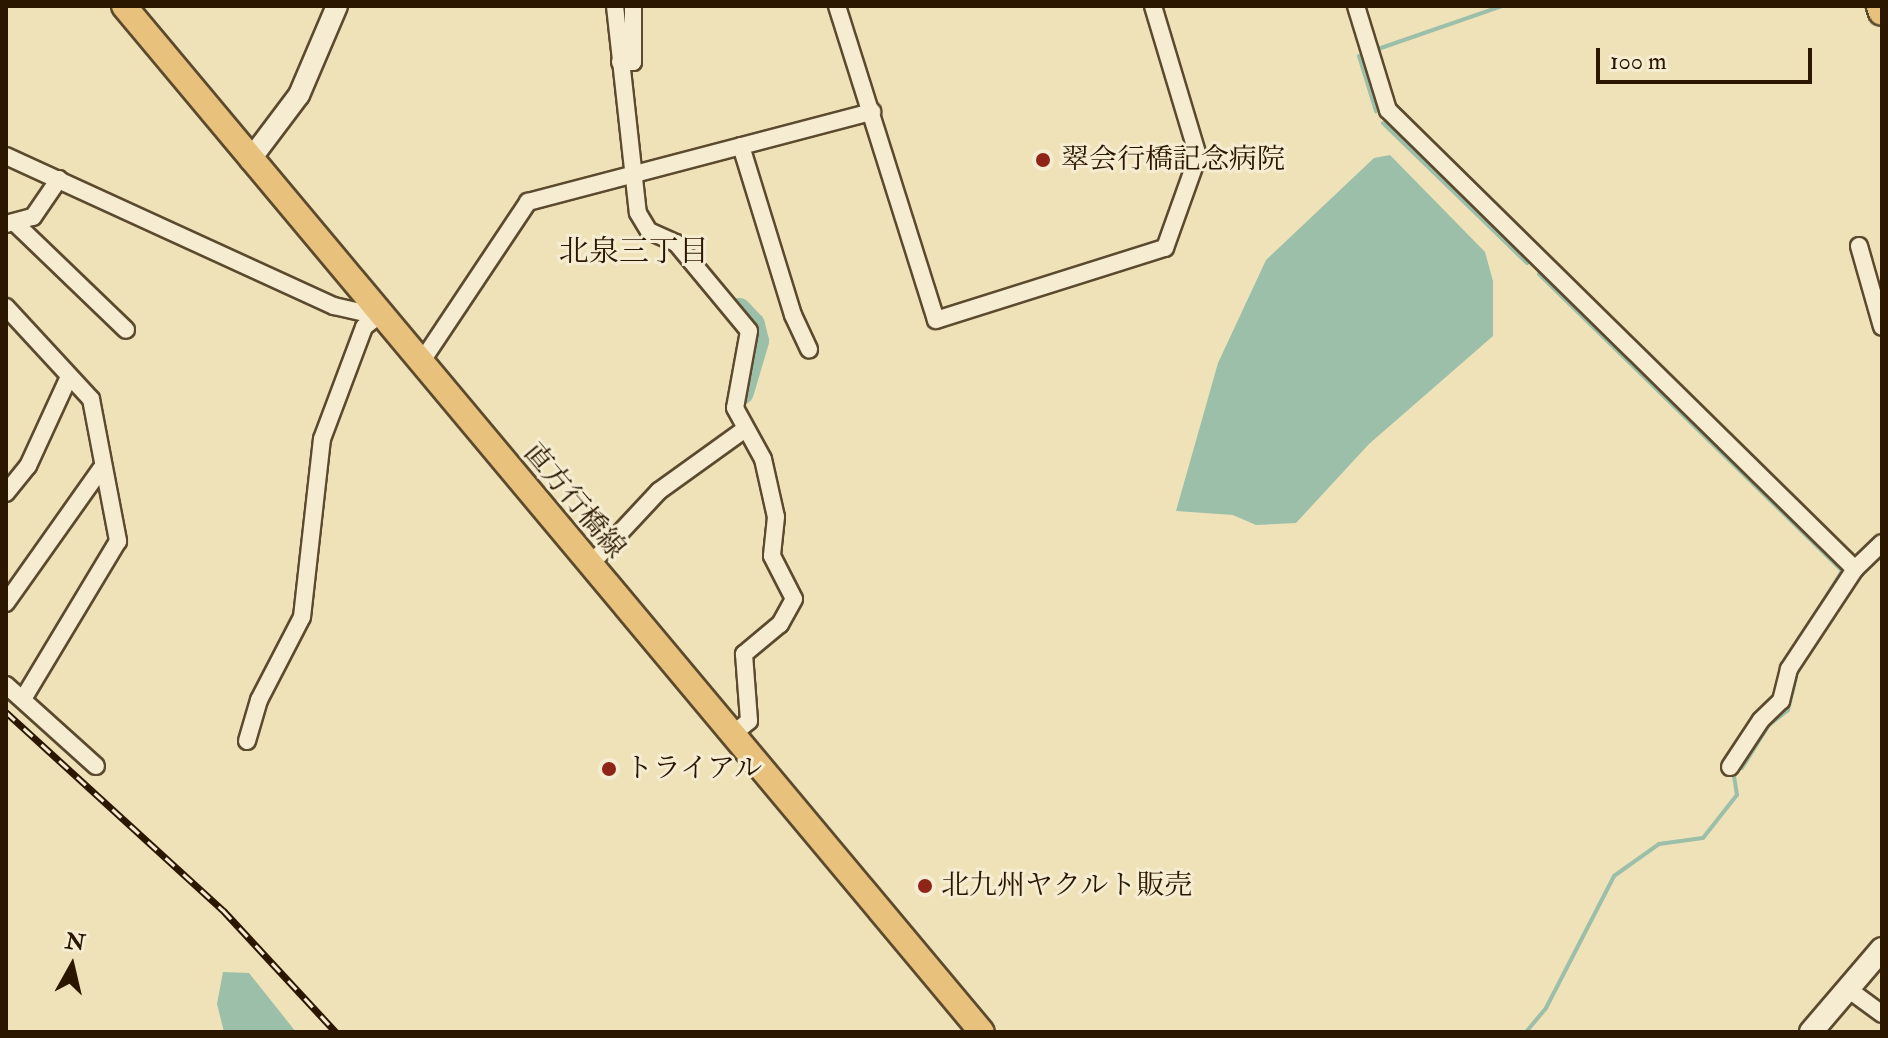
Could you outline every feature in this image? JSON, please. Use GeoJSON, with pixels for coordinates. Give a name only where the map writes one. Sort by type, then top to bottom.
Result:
{"type":"FeatureCollection","features":[{"type":"Feature","properties":{"kind":"highway"},"geometry":{"type":"LineString","coordinates":[[1880,6],[1882,12]]}},
{"type":"Feature","properties":{"kind":"main road","name":"直方行橋線"},"geometry":{"type":"LineString","coordinates":[[124,6],[378,316],[982,1032]]}},
{"type":"Feature","properties":{"kind":"main road"},"geometry":{"type":"LineString","coordinates":[[1811,1032],[1882,949]]}},
{"type":"Feature","properties":{"kind":"street"},"geometry":{"type":"LineString","coordinates":[[250,160],[299,95],[337,6]]}},
{"type":"Feature","properties":{"kind":"street"},"geometry":{"type":"LineString","coordinates":[[615,6],[632,172],[644,225],[676,243],[749,331],[735,408],[763,459],[776,517],[772,556],[794,599],[780,624],[744,654],[749,721],[732,735]]}},
{"type":"Feature","properties":{"kind":"street"},"geometry":{"type":"LineString","coordinates":[[620,62],[633,62],[633,6]]}},
{"type":"Feature","properties":{"kind":"street"},"geometry":{"type":"LineString","coordinates":[[837,6],[936,320],[1158,252],[1169,241],[1198,156],[1153,6]]}},
{"type":"Feature","properties":{"kind":"street"},"geometry":{"type":"LineString","coordinates":[[1356,6],[1388,110],[1855,569]]}},
{"type":"Feature","properties":{"kind":"street"},"geometry":{"type":"LineString","coordinates":[[420,364],[528,202],[632,172],[872,112]]}},
{"type":"Feature","properties":{"kind":"street"},"geometry":{"type":"LineString","coordinates":[[741,146],[793,315],[809,349]]}},
{"type":"Feature","properties":{"kind":"street"},"geometry":{"type":"LineString","coordinates":[[6,156],[334,306],[378,316]]}},
{"type":"Feature","properties":{"kind":"street"},"geometry":{"type":"LineString","coordinates":[[59,179],[33,217],[11,224],[126,330]]}},
{"type":"Feature","properties":{"kind":"street"},"geometry":{"type":"LineString","coordinates":[[1859,246],[1882,327]]}},
{"type":"Feature","properties":{"kind":"street"},"geometry":{"type":"LineString","coordinates":[[6,307],[91,399],[101,469],[118,541],[23,699]]}},
{"type":"Feature","properties":{"kind":"street"},"geometry":{"type":"LineString","coordinates":[[247,741],[259,700],[302,617],[322,439],[364,327],[378,316]]}},
{"type":"Feature","properties":{"kind":"street"},"geometry":{"type":"LineString","coordinates":[[6,493],[28,466],[69,377]]}},
{"type":"Feature","properties":{"kind":"street"},"geometry":{"type":"LineString","coordinates":[[589,566],[659,491],[741,432]]}},
{"type":"Feature","properties":{"kind":"street"},"geometry":{"type":"LineString","coordinates":[[6,603],[101,469]]}},
{"type":"Feature","properties":{"kind":"street"},"geometry":{"type":"LineString","coordinates":[[1730,767],[1761,720],[1781,701],[1789,669],[1855,569],[1882,543]]}},
{"type":"Feature","properties":{"kind":"street"},"geometry":{"type":"LineString","coordinates":[[6,685],[96,766]]}},
{"type":"Feature","properties":{"kind":"street"},"geometry":{"type":"LineString","coordinates":[[1848,989],[1882,1014]]}},
{"type":"Feature","properties":{"kind":"shaded area"},"geometry":{"type":"Polygon","coordinates":[[[1390,155],[1485,252],[1493,281],[1493,336],[1369,444],[1296,523],[1256,525],[1233,515],[1176,511],[1218,363],[1266,260],[1374,158],[1390,155]]]}},
{"type":"Feature","properties":{"kind":"shaded area"},"geometry":{"type":"Polygon","coordinates":[[[223,972],[249,973],[296,1032],[224,1032],[217,1004],[223,972]]]}},
{"type":"Feature","properties":{"kind":"waterway"},"geometry":{"type":"LineString","coordinates":[[1378,49],[1502,6]]}},
{"type":"Feature","properties":{"kind":"waterway"},"geometry":{"type":"LineString","coordinates":[[1359,56],[1376,111]]}},
{"type":"Feature","properties":{"kind":"waterway"},"geometry":{"type":"LineString","coordinates":[[1383,123],[1527,263]]}},
{"type":"Feature","properties":{"kind":"waterway"},"geometry":{"type":"LineString","coordinates":[[1539,274],[1842,571],[1787,659]]}},
{"type":"Feature","properties":{"kind":"waterway"},"geometry":{"type":"LineString","coordinates":[[739,311],[752,325],[756,341],[741,392]]}},
{"type":"Feature","properties":{"kind":"waterway"},"geometry":{"type":"LineString","coordinates":[[1742,768],[1769,725],[1788,710],[1796,677]]}},
{"type":"Feature","properties":{"kind":"waterway"},"geometry":{"type":"LineString","coordinates":[[1526,1032],[1546,1008],[1614,876],[1659,844],[1703,838],[1737,795],[1734,777]]}},
{"type":"Feature","properties":{"kind":"railway"},"geometry":{"type":"LineString","coordinates":[[6,712],[223,910],[336,1032]]}},
{"type":"Feature","properties":{"kind":"place","name":"翠会行橋記念病院"},"geometry":{"type":"Point","coordinates":[1043,160]}},
{"type":"Feature","properties":{"kind":"place","name":"トライアル"},"geometry":{"type":"Point","coordinates":[609,769]}},
{"type":"Feature","properties":{"kind":"place","name":"北九州ヤクルト販売"},"geometry":{"type":"Point","coordinates":[925,886]}},
{"type":"Feature","properties":{"kind":"district","name":"北泉三丁目"},"geometry":{"type":"Point","coordinates":[634,252]}}]}
